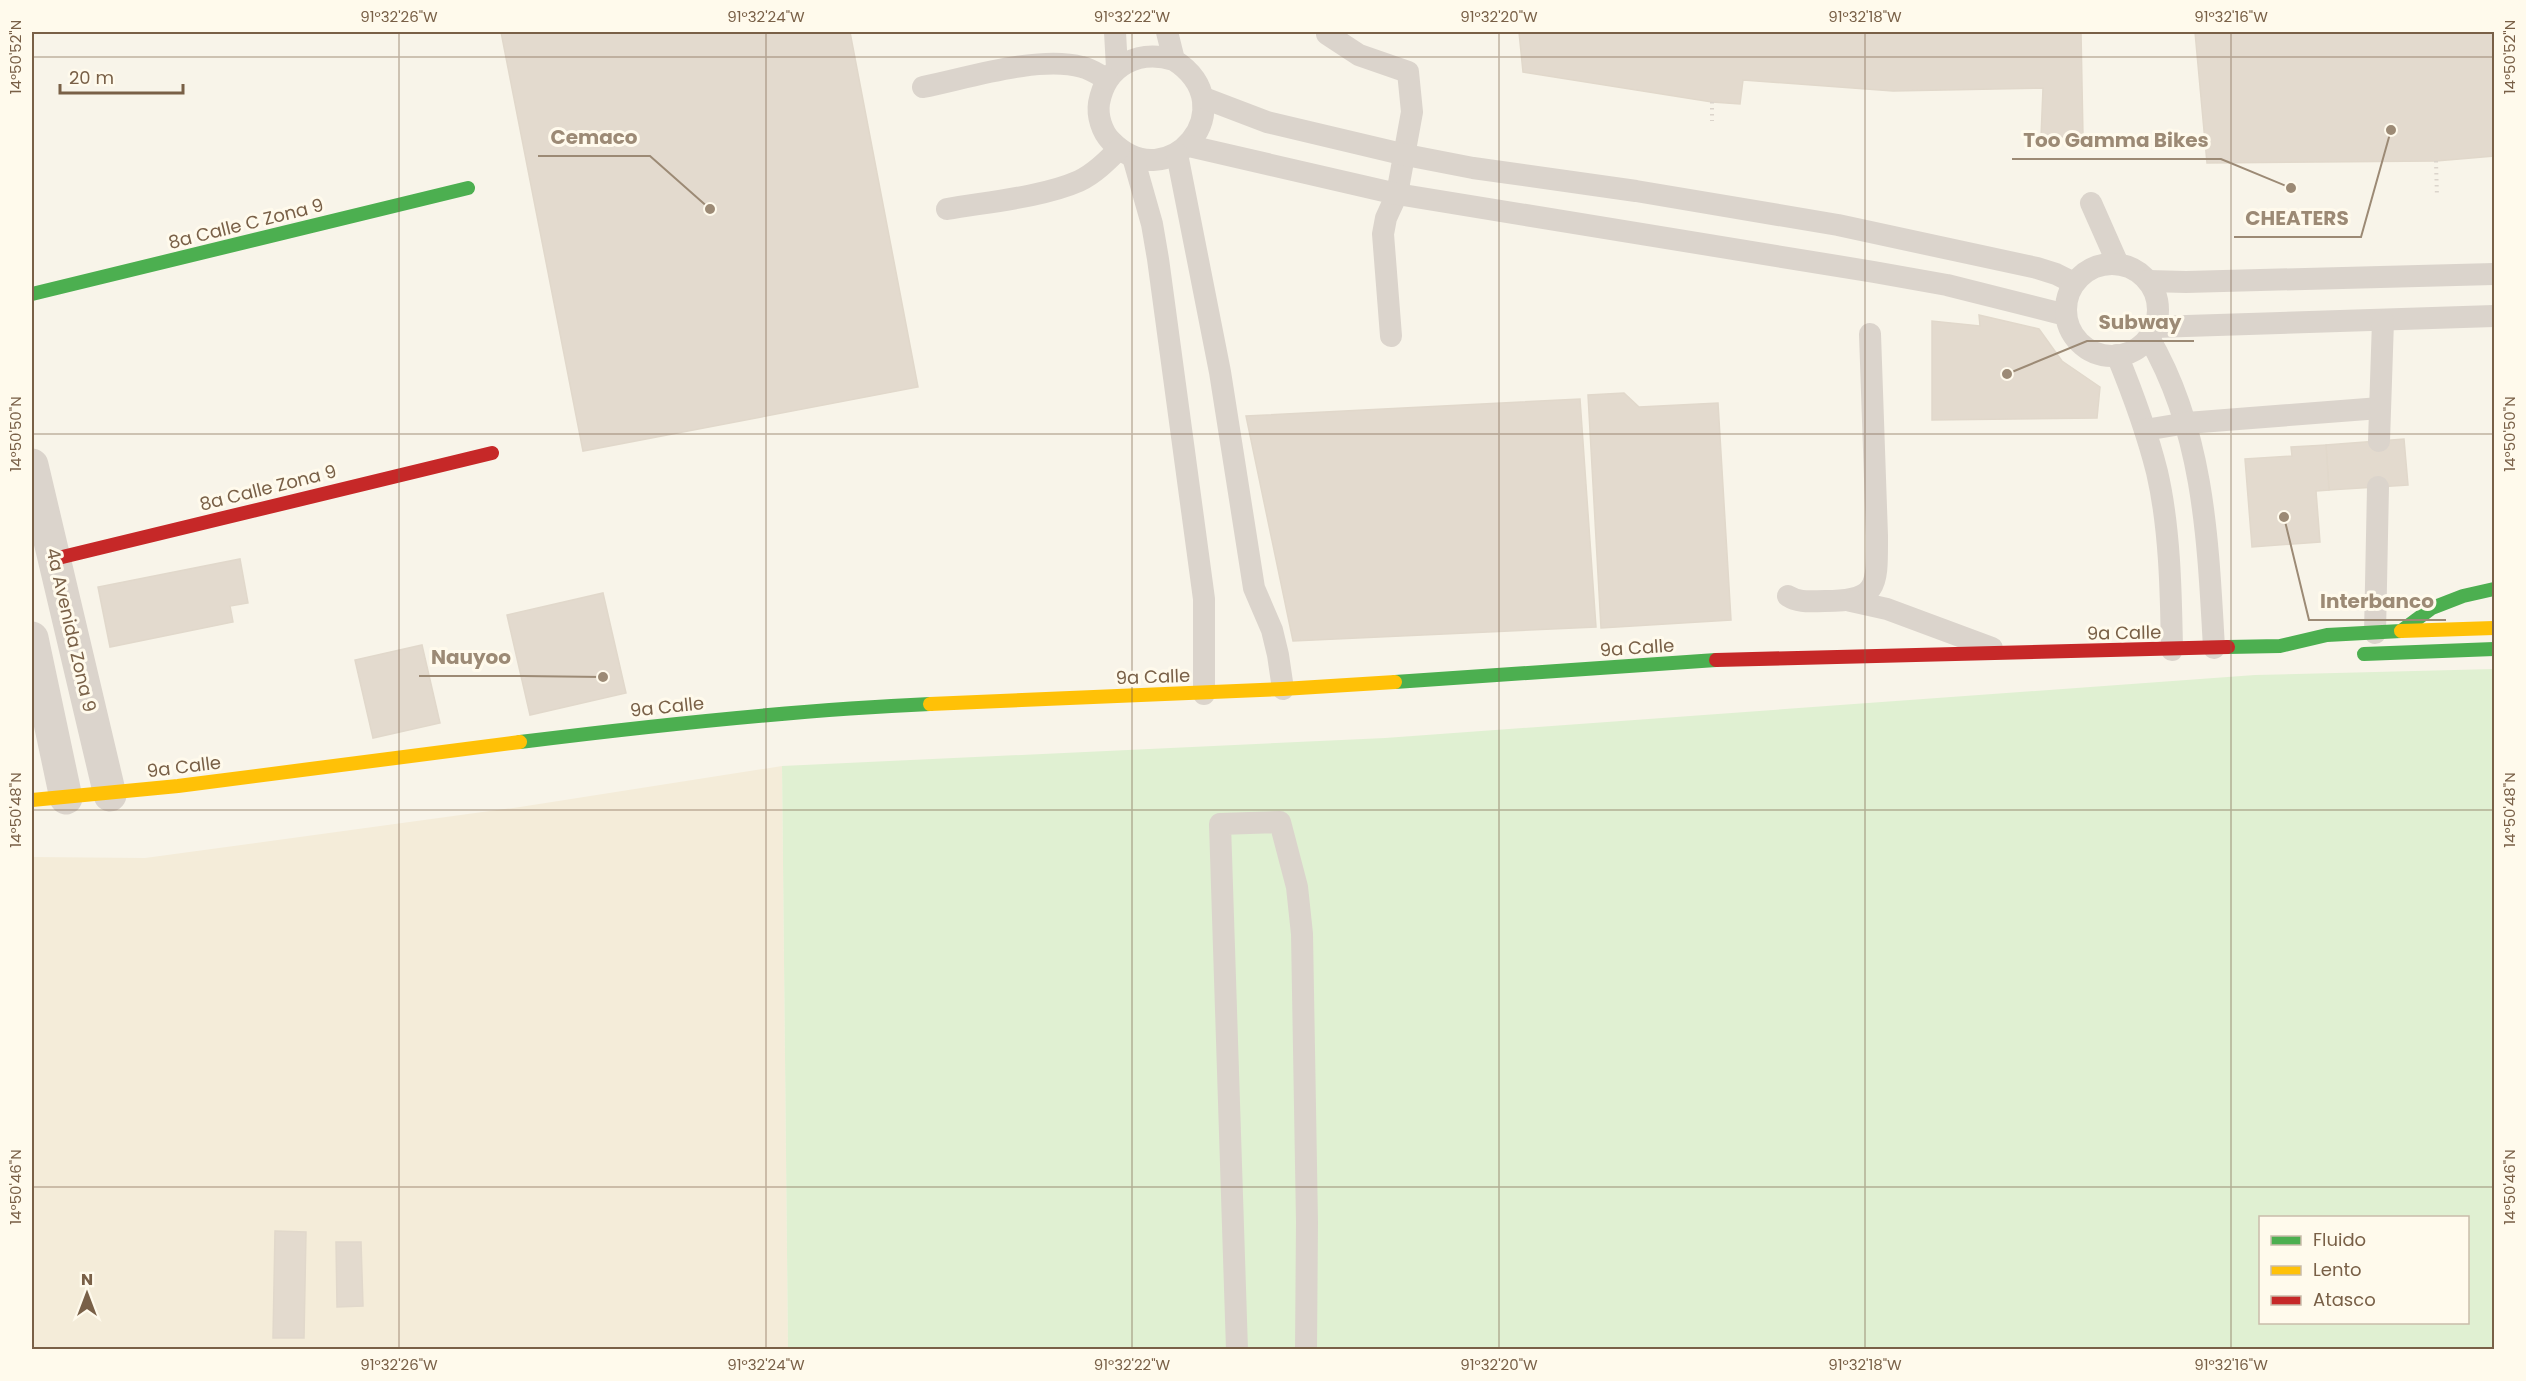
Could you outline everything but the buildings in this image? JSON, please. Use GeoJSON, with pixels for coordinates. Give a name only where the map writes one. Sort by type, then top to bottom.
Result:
{"type":"FeatureCollection","features":[{"type":"Feature","properties":{"kind":"street","name":"8a Calle C Zona 9"},"geometry":{"type":"LineString","coordinates":[[32,294],[468,188]]}},
{"type":"Feature","properties":{"kind":"street","name":"8a Calle Zona 9"},"geometry":{"type":"LineString","coordinates":[[54,559],[492,453]]}},
{"type":"Feature","properties":{"kind":"street","name":"4a Avenida Zona 9"},"geometry":{"type":"LineString","coordinates":[[32,465],[110,795]]}},
{"type":"Feature","properties":{"kind":"street"},"geometry":{"type":"LineString","coordinates":[[2401,631],[2432,608],[2463,596],[2494,589]]}},
{"type":"Feature","properties":{"kind":"street","name":"9a Calle"},"geometry":{"type":"LineString","coordinates":[[32,800],[110,795],[597,733],[867,707],[1283,689],[1749,658],[2280,646],[2327,635],[2494,628]]}},
{"type":"Feature","properties":{"kind":"street","name":"9a Calle"},"geometry":{"type":"LineString","coordinates":[[2280,646],[2308,654]]}},
{"type":"Feature","properties":{"kind":"street"},"geometry":{"type":"LineString","coordinates":[[2353,655],[2494,650]]}},
{"type":"Feature","properties":{"kind":"street"},"geometry":{"type":"LineString","coordinates":[[66,798],[33,654],[77,656]]}},
{"type":"Feature","properties":{"kind":"lane"},"geometry":{"type":"LineString","coordinates":[[923,87],[1030,65],[1056,63],[1112,73],[1130,60],[1144,56],[1160,56],[1174,60],[1188,69],[1198,82],[1204,98],[1204,115],[1198,131],[1183,150],[1163,159],[1126,153],[1107,138],[1098,108],[1101,93],[1112,73],[1115,32]]}},
{"type":"Feature","properties":{"kind":"lane"},"geometry":{"type":"LineString","coordinates":[[1167,32],[1174,60]]}},
{"type":"Feature","properties":{"kind":"lane"},"geometry":{"type":"LineString","coordinates":[[1327,34],[1359,55],[1408,72],[1412,112],[1406,154],[1397,194],[1386,218],[1383,234],[1391,336]]}},
{"type":"Feature","properties":{"kind":"lane"},"geometry":{"type":"LineString","coordinates":[[1204,98],[1267,122],[1406,154],[1473,168],[1636,191],[1838,225],[2037,268],[2074,283]]}},
{"type":"Feature","properties":{"kind":"lane"},"geometry":{"type":"LineString","coordinates":[[1183,150],[1397,194],[1874,272],[1982,293],[2066,315]]}},
{"type":"Feature","properties":{"kind":"lane"},"geometry":{"type":"LineString","coordinates":[[1183,150],[1254,588],[1272,630],[1283,689]]}},
{"type":"Feature","properties":{"kind":"lane"},"geometry":{"type":"LineString","coordinates":[[947,209],[1053,190],[1080,180],[1101,165],[1126,153]]}},
{"type":"Feature","properties":{"kind":"lane"},"geometry":{"type":"LineString","coordinates":[[1126,153],[1152,224],[1158,259],[1204,599],[1204,693]]}},
{"type":"Feature","properties":{"kind":"lane"},"geometry":{"type":"LineString","coordinates":[[2091,203],[2118,264]]}},
{"type":"Feature","properties":{"kind":"lane"},"geometry":{"type":"LineString","coordinates":[[2118,264],[2133,269],[2148,281],[2155,295],[2158,311],[2152,332],[2135,350],[2117,355],[2103,355],[2089,350],[2078,341],[2070,329],[2066,315],[2067,298],[2074,283],[2092,268],[2118,264]]}},
{"type":"Feature","properties":{"kind":"lane"},"geometry":{"type":"LineString","coordinates":[[2148,281],[2494,274]]}},
{"type":"Feature","properties":{"kind":"lane"},"geometry":{"type":"LineString","coordinates":[[2152,332],[2494,316]]}},
{"type":"Feature","properties":{"kind":"lane"},"geometry":{"type":"LineString","coordinates":[[2379,441],[2383,321]]}},
{"type":"Feature","properties":{"kind":"lane"},"geometry":{"type":"LineString","coordinates":[[2152,332],[2187,423],[2204,511],[2214,648]]}},
{"type":"Feature","properties":{"kind":"lane"},"geometry":{"type":"LineString","coordinates":[[1788,596],[1801,601],[1851,601],[1860,599],[1872,586],[1877,562],[1870,333]]}},
{"type":"Feature","properties":{"kind":"lane"},"geometry":{"type":"LineString","coordinates":[[2117,355],[2145,430],[2157,475],[2170,575],[2172,650]]}},
{"type":"Feature","properties":{"kind":"lane"},"geometry":{"type":"LineString","coordinates":[[2145,430],[2187,423],[2380,408]]}},
{"type":"Feature","properties":{"kind":"lane"},"geometry":{"type":"LineString","coordinates":[[2375,633],[2378,487]]}},
{"type":"Feature","properties":{"kind":"lane"},"geometry":{"type":"LineString","coordinates":[[1851,601],[1917,619],[2004,654]]}},
{"type":"Feature","properties":{"kind":"lane"},"geometry":{"type":"LineString","coordinates":[[1237,1350],[1220,824],[1280,822],[1297,887],[1302,934],[1307,1222],[1305,1350]]}},
{"type":"Feature","properties":{"kind":"path"},"geometry":{"type":"LineString","coordinates":[[1712,102],[1712,121]]}},
{"type":"Feature","properties":{"kind":"path"},"geometry":{"type":"LineString","coordinates":[[2436,161],[2437,197]]}},
{"type":"Feature","properties":{"kind":"shaded area"},"geometry":{"type":"Polygon","coordinates":[[[782,766],[788,1349],[32,1350],[32,857],[145,858],[520,807],[782,766]]]}},
{"type":"Feature","properties":{"kind":"green space"},"geometry":{"type":"Polygon","coordinates":[[[2494,669],[2494,1349],[788,1349],[782,766],[1385,738],[2255,675],[2494,669]]]}},
{"type":"Feature","properties":{"kind":"traffic: fast"},"geometry":{"type":"LineString","coordinates":[[32,294],[468,188]]}},
{"type":"Feature","properties":{"kind":"traffic: fast"},"geometry":{"type":"LineString","coordinates":[[2228,647],[2280,646],[2327,635],[2401,631],[2432,608],[2463,596],[2494,589]]}},
{"type":"Feature","properties":{"kind":"traffic: fast"},"geometry":{"type":"LineString","coordinates":[[2364,654],[2494,649]]}},
{"type":"Feature","properties":{"kind":"traffic: fast"},"geometry":{"type":"LineString","coordinates":[[1395,682],[1716,660]]}},
{"type":"Feature","properties":{"kind":"traffic: fast"},"geometry":{"type":"LineString","coordinates":[[520,742],[725,719],[930,704]]}},
{"type":"Feature","properties":{"kind":"traffic: slow"},"geometry":{"type":"LineString","coordinates":[[2401,631],[2494,628]]}},
{"type":"Feature","properties":{"kind":"traffic: slow"},"geometry":{"type":"LineString","coordinates":[[930,704],[1395,682]]}},
{"type":"Feature","properties":{"kind":"traffic: slow"},"geometry":{"type":"LineString","coordinates":[[32,800],[178,786],[520,742]]}},
{"type":"Feature","properties":{"kind":"traffic: jam"},"geometry":{"type":"LineString","coordinates":[[54,559],[492,453]]}},
{"type":"Feature","properties":{"kind":"traffic: jam"},"geometry":{"type":"LineString","coordinates":[[1716,660],[2228,647]]}},
{"type":"Feature","properties":{"kind":"place","name":"CHEATERS"},"geometry":{"type":"Point","coordinates":[2391,130]}},
{"type":"Feature","properties":{"kind":"place","name":"Too Gamma Bikes"},"geometry":{"type":"Point","coordinates":[2291,188]}},
{"type":"Feature","properties":{"kind":"place","name":"Cemaco"},"geometry":{"type":"Point","coordinates":[710,209]}},
{"type":"Feature","properties":{"kind":"place","name":"Subway"},"geometry":{"type":"Point","coordinates":[2007,374]}},
{"type":"Feature","properties":{"kind":"place","name":"Interbanco"},"geometry":{"type":"Point","coordinates":[2284,517]}},
{"type":"Feature","properties":{"kind":"place","name":"Nauyoo"},"geometry":{"type":"Point","coordinates":[603,677]}}]}
